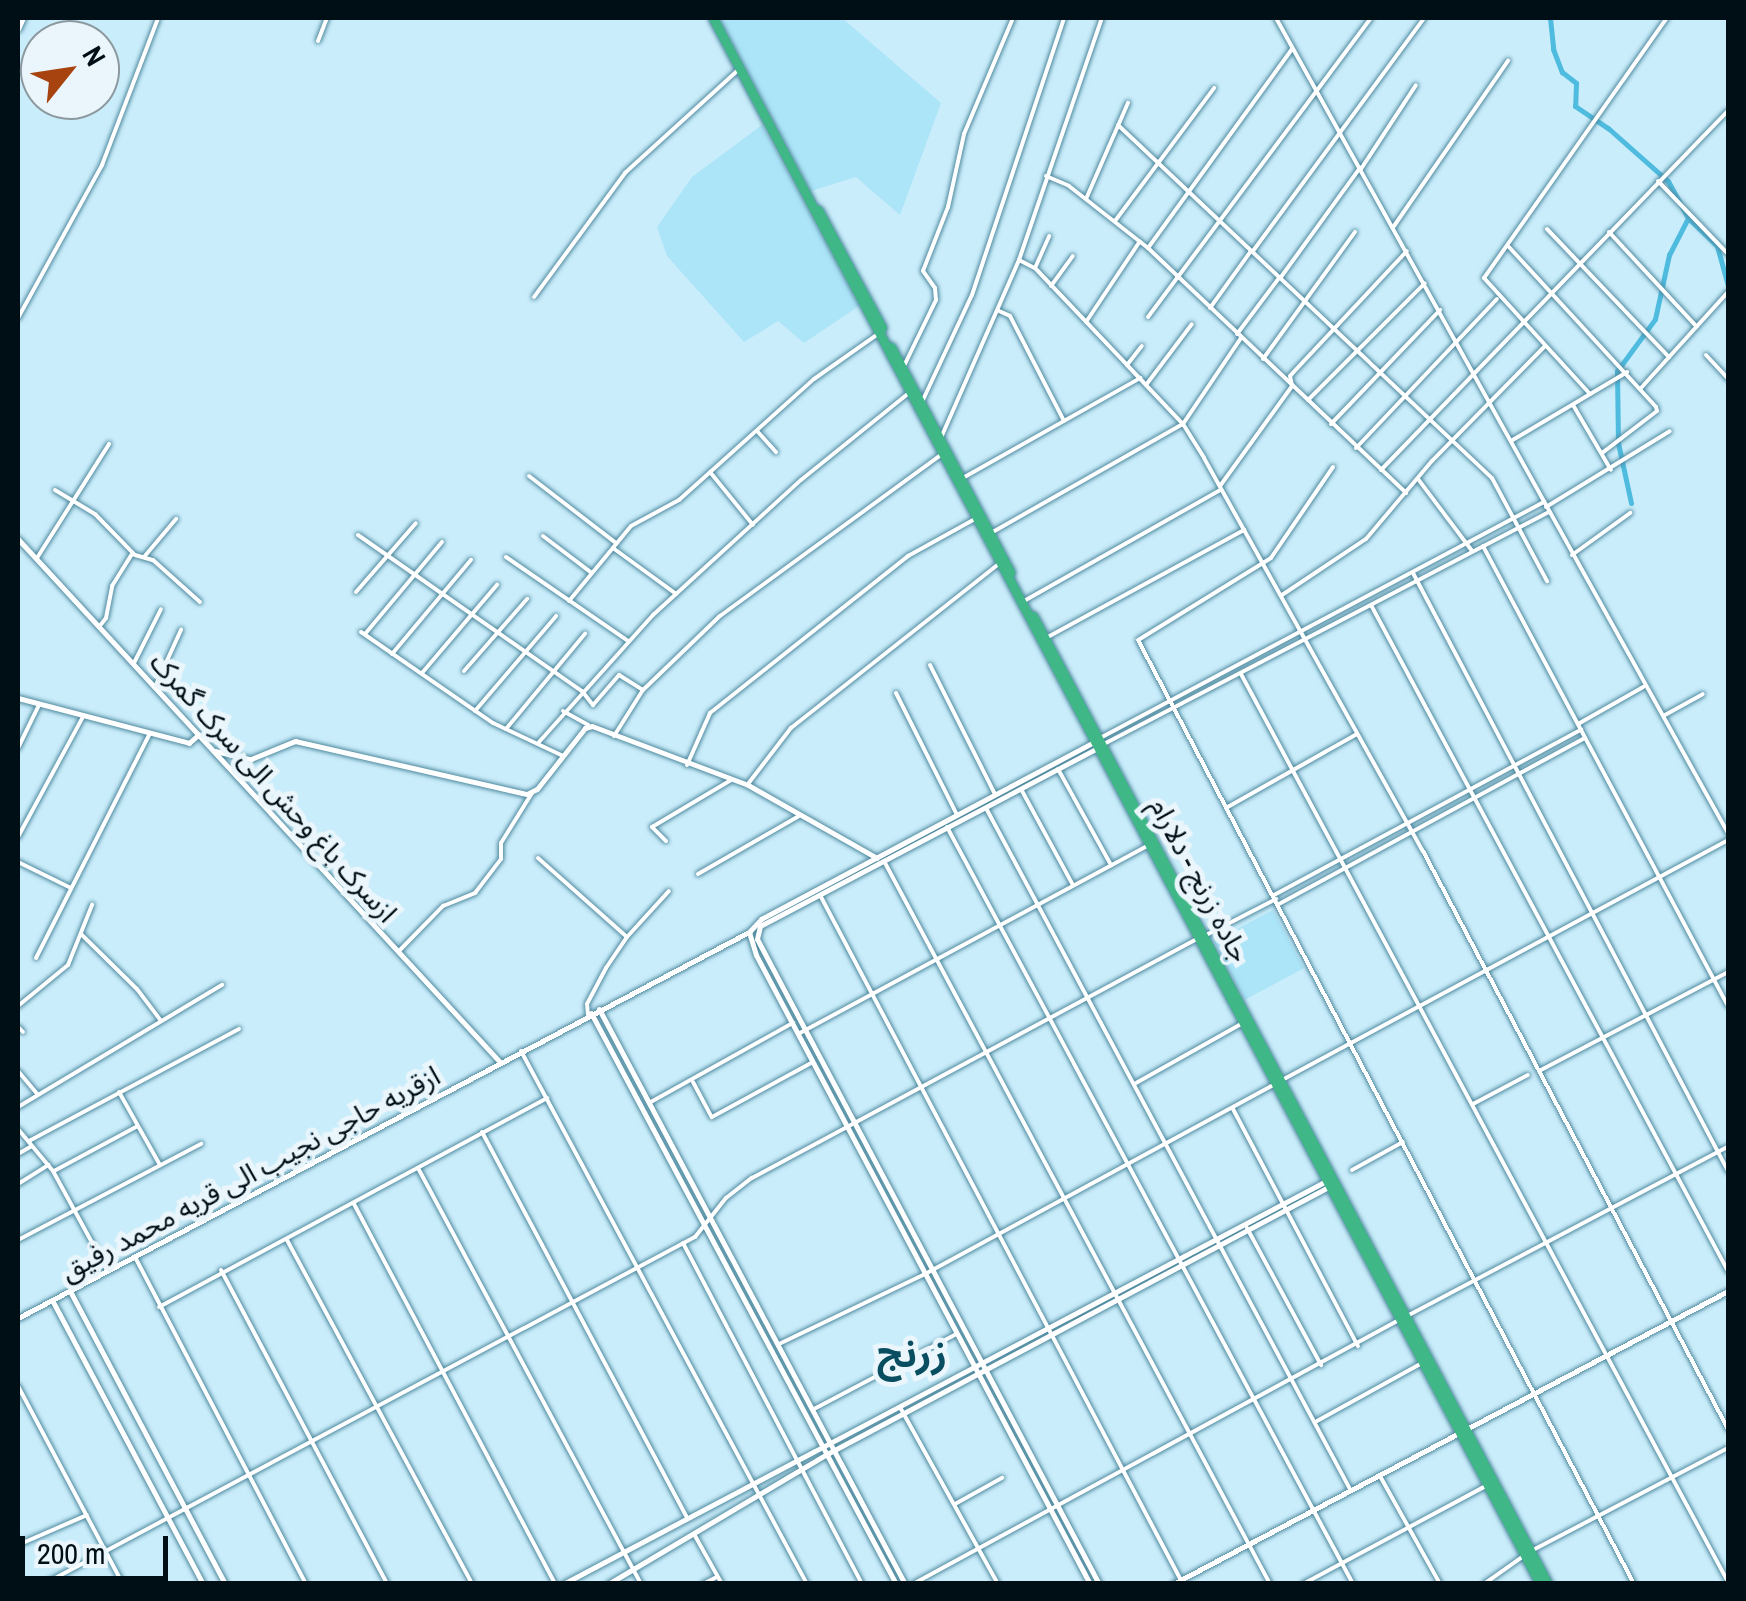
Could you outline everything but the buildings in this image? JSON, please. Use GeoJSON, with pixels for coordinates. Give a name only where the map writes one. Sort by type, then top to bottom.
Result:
{"type":"FeatureCollection","features":[{"type":"Feature","properties":{"kind":"highway","name":"جاده زرنج - دلارام"},"geometry":{"type":"LineString","coordinates":[[713,18],[962,479],[1097,744]]}},
{"type":"Feature","properties":{"kind":"highway","name":"جاده زرنج - دلارام"},"geometry":{"type":"LineString","coordinates":[[810,200],[975,520],[1152,844],[1544,1584]]}},
{"type":"Feature","properties":{"kind":"highway","name":"جاده زرنج - دلارام"},"geometry":{"type":"LineString","coordinates":[[1201,937],[1241,1024],[1277,1083]]}},
{"type":"Feature","properties":{"kind":"highway","name":"جاده زرنج - دلارام"},"geometry":{"type":"LineString","coordinates":[[1403,1318],[1422,1363],[1528,1553]]}},
{"type":"Feature","properties":{"kind":"main road"},"geometry":{"type":"LineString","coordinates":[[18,29],[22,18]]}},
{"type":"Feature","properties":{"kind":"main road","name":"ازسرک باغ وحش الی سرک گمرک"},"geometry":{"type":"LineString","coordinates":[[18,540],[499,1062]]}},
{"type":"Feature","properties":{"kind":"main road"},"geometry":{"type":"LineString","coordinates":[[18,698],[189,743],[199,734]]}},
{"type":"Feature","properties":{"kind":"main road"},"geometry":{"type":"LineString","coordinates":[[215,751],[251,759],[295,742],[532,793],[588,726],[686,765],[748,784],[880,859]]}},
{"type":"Feature","properties":{"kind":"main road"},"geometry":{"type":"LineString","coordinates":[[750,932],[761,919],[948,827],[1097,744]]}},
{"type":"Feature","properties":{"kind":"main road"},"geometry":{"type":"LineString","coordinates":[[750,932],[995,794],[1097,744]]}},
{"type":"Feature","properties":{"kind":"main road"},"geometry":{"type":"LineString","coordinates":[[758,930],[761,952],[850,1126],[1099,1584]]}},
{"type":"Feature","properties":{"kind":"main road"},"geometry":{"type":"LineString","coordinates":[[750,932],[756,955],[850,1126]]}},
{"type":"Feature","properties":{"kind":"main road","name":"ازقریه حاجی نجیب الی قریه محمد رفیق"},"geometry":{"type":"LineString","coordinates":[[18,1318],[750,932]]}},
{"type":"Feature","properties":{"kind":"main road"},"geometry":{"type":"LineString","coordinates":[[599,1009],[905,1584]]}},
{"type":"Feature","properties":{"kind":"main road"},"geometry":{"type":"LineString","coordinates":[[590,1014],[896,1584]]}},
{"type":"Feature","properties":{"kind":"main road"},"geometry":{"type":"LineString","coordinates":[[564,1584],[798,1460],[825,1451],[903,1412],[982,1365],[1330,1182]]}},
{"type":"Feature","properties":{"kind":"main road"},"geometry":{"type":"LineString","coordinates":[[928,1272],[956,1334],[1090,1584]]}},
{"type":"Feature","properties":{"kind":"main road"},"geometry":{"type":"LineString","coordinates":[[70,1291],[225,1584]]}},
{"type":"Feature","properties":{"kind":"main road"},"geometry":{"type":"LineString","coordinates":[[1173,1584],[1380,1476],[1461,1428],[1728,1291]]}},
{"type":"Feature","properties":{"kind":"main road"},"geometry":{"type":"LineString","coordinates":[[52,1300],[202,1584]]}},
{"type":"Feature","properties":{"kind":"main road"},"geometry":{"type":"LineString","coordinates":[[608,1584],[760,1496],[825,1451]]}},
{"type":"Feature","properties":{"kind":"street"},"geometry":{"type":"LineString","coordinates":[[18,318],[102,165],[158,18]]}},
{"type":"Feature","properties":{"kind":"street"},"geometry":{"type":"LineString","coordinates":[[318,41],[328,18]]}},
{"type":"Feature","properties":{"kind":"street"},"geometry":{"type":"LineString","coordinates":[[903,368],[936,300],[935,288],[922,271],[948,207],[964,134],[1013,18]]}},
{"type":"Feature","properties":{"kind":"street"},"geometry":{"type":"LineString","coordinates":[[921,404],[972,296],[1064,18]]}},
{"type":"Feature","properties":{"kind":"street"},"geometry":{"type":"LineString","coordinates":[[940,440],[1019,260],[1102,18]]}},
{"type":"Feature","properties":{"kind":"street"},"geometry":{"type":"LineString","coordinates":[[778,1345],[1064,1200],[1596,913],[1728,837],[1665,716],[1644,686],[1474,371],[1276,18]]}},
{"type":"Feature","properties":{"kind":"street"},"geometry":{"type":"LineString","coordinates":[[1148,318],[1370,18]]}},
{"type":"Feature","properties":{"kind":"street"},"geometry":{"type":"LineString","coordinates":[[1210,308],[1424,18]]}},
{"type":"Feature","properties":{"kind":"street"},"geometry":{"type":"LineString","coordinates":[[1590,394],[1484,278],[1667,18]]}},
{"type":"Feature","properties":{"kind":"street"},"geometry":{"type":"LineString","coordinates":[[1148,248],[1293,48]]}},
{"type":"Feature","properties":{"kind":"street"},"geometry":{"type":"LineString","coordinates":[[1394,227],[1508,61]]}},
{"type":"Feature","properties":{"kind":"street"},"geometry":{"type":"LineString","coordinates":[[534,297],[625,173],[740,69]]}},
{"type":"Feature","properties":{"kind":"street"},"geometry":{"type":"LineString","coordinates":[[990,533],[1182,424],[1280,277],[1416,86]]}},
{"type":"Feature","properties":{"kind":"street"},"geometry":{"type":"LineString","coordinates":[[1116,221],[1214,88]]}},
{"type":"Feature","properties":{"kind":"street"},"geometry":{"type":"LineString","coordinates":[[1086,198],[1128,103]]}},
{"type":"Feature","properties":{"kind":"street"},"geometry":{"type":"LineString","coordinates":[[1381,470],[1728,110]]}},
{"type":"Feature","properties":{"kind":"street"},"geometry":{"type":"LineString","coordinates":[[1118,125],[1492,478],[1547,581]]}},
{"type":"Feature","properties":{"kind":"street"},"geometry":{"type":"LineString","coordinates":[[1046,176],[1086,198],[1148,248],[1406,493]]}},
{"type":"Feature","properties":{"kind":"street"},"geometry":{"type":"LineString","coordinates":[[1658,180],[1728,254]]}},
{"type":"Feature","properties":{"kind":"street"},"geometry":{"type":"LineString","coordinates":[[1547,229],[1669,357]]}},
{"type":"Feature","properties":{"kind":"street"},"geometry":{"type":"LineString","coordinates":[[1263,358],[1355,232]]}},
{"type":"Feature","properties":{"kind":"street"},"geometry":{"type":"LineString","coordinates":[[1610,232],[1697,327]]}},
{"type":"Feature","properties":{"kind":"street"},"geometry":{"type":"LineString","coordinates":[[1035,268],[1049,236]]}},
{"type":"Feature","properties":{"kind":"street"},"geometry":{"type":"LineString","coordinates":[[1086,322],[1140,241]]}},
{"type":"Feature","properties":{"kind":"street"},"geometry":{"type":"LineString","coordinates":[[1507,245],[1628,372],[1656,411],[1602,453]]}},
{"type":"Feature","properties":{"kind":"street"},"geometry":{"type":"LineString","coordinates":[[1024,600],[1220,489],[1292,386],[1290,376],[1407,251]]}},
{"type":"Feature","properties":{"kind":"street"},"geometry":{"type":"LineString","coordinates":[[1052,286],[1073,256]]}},
{"type":"Feature","properties":{"kind":"street"},"geometry":{"type":"LineString","coordinates":[[1019,260],[1035,268],[1182,424],[1264,562],[1412,832],[1728,1429]]}},
{"type":"Feature","properties":{"kind":"street"},"geometry":{"type":"LineString","coordinates":[[1308,400],[1425,283]]}},
{"type":"Feature","properties":{"kind":"street"},"geometry":{"type":"LineString","coordinates":[[1641,388],[1728,292]]}},
{"type":"Feature","properties":{"kind":"street"},"geometry":{"type":"LineString","coordinates":[[1356,448],[1499,297]]}},
{"type":"Feature","properties":{"kind":"street"},"geometry":{"type":"LineString","coordinates":[[1331,424],[1440,310]]}},
{"type":"Feature","properties":{"kind":"street"},"geometry":{"type":"LineString","coordinates":[[999,311],[1010,316],[1064,420]]}},
{"type":"Feature","properties":{"kind":"street"},"geometry":{"type":"LineString","coordinates":[[1146,386],[1192,324]]}},
{"type":"Feature","properties":{"kind":"street"},"geometry":{"type":"LineString","coordinates":[[569,602],[631,526],[670,506],[814,379],[878,334]]}},
{"type":"Feature","properties":{"kind":"street"},"geometry":{"type":"LineString","coordinates":[[1282,596],[1366,539],[1451,442],[1546,345]]}},
{"type":"Feature","properties":{"kind":"street"},"geometry":{"type":"LineString","coordinates":[[1127,364],[1142,346]]}},
{"type":"Feature","properties":{"kind":"street"},"geometry":{"type":"LineString","coordinates":[[1706,355],[1728,379]]}},
{"type":"Feature","properties":{"kind":"street"},"geometry":{"type":"LineString","coordinates":[[1511,441],[1628,372]]}},
{"type":"Feature","properties":{"kind":"street"},"geometry":{"type":"LineString","coordinates":[[962,479],[1140,378]]}},
{"type":"Feature","properties":{"kind":"street"},"geometry":{"type":"LineString","coordinates":[[539,742],[562,711],[676,594],[908,393]]}},
{"type":"Feature","properties":{"kind":"street"},"geometry":{"type":"LineString","coordinates":[[1573,404],[1611,470]]}},
{"type":"Feature","properties":{"kind":"street"},"geometry":{"type":"LineString","coordinates":[[1097,744],[1177,708],[1520,527],[1670,431]]}},
{"type":"Feature","properties":{"kind":"street"},"geometry":{"type":"LineString","coordinates":[[758,432],[776,452]]}},
{"type":"Feature","properties":{"kind":"street"},"geometry":{"type":"LineString","coordinates":[[36,559],[110,444]]}},
{"type":"Feature","properties":{"kind":"street"},"geometry":{"type":"LineString","coordinates":[[614,736],[642,690],[720,616],[942,454]]}},
{"type":"Feature","properties":{"kind":"street"},"geometry":{"type":"LineString","coordinates":[[1333,467],[1264,562],[1138,640],[1634,1584]]}},
{"type":"Feature","properties":{"kind":"street"},"geometry":{"type":"LineString","coordinates":[[710,472],[754,525]]}},
{"type":"Feature","properties":{"kind":"street"},"geometry":{"type":"LineString","coordinates":[[528,476],[676,594]]}},
{"type":"Feature","properties":{"kind":"street"},"geometry":{"type":"LineString","coordinates":[[1418,479],[1473,552]]}},
{"type":"Feature","properties":{"kind":"street"},"geometry":{"type":"LineString","coordinates":[[54,490],[95,514],[132,553],[144,557],[200,602]]}},
{"type":"Feature","properties":{"kind":"street"},"geometry":{"type":"LineString","coordinates":[[1097,744],[1172,700],[1516,518],[1546,507]]}},
{"type":"Feature","properties":{"kind":"street"},"geometry":{"type":"LineString","coordinates":[[1572,555],[1630,513]]}},
{"type":"Feature","properties":{"kind":"street"},"geometry":{"type":"LineString","coordinates":[[144,557],[176,519]]}},
{"type":"Feature","properties":{"kind":"street"},"geometry":{"type":"LineString","coordinates":[[686,765],[710,713],[908,556],[975,520]]}},
{"type":"Feature","properties":{"kind":"street"},"geometry":{"type":"LineString","coordinates":[[356,592],[416,523]]}},
{"type":"Feature","properties":{"kind":"street"},"geometry":{"type":"LineString","coordinates":[[1046,638],[1245,529]]}},
{"type":"Feature","properties":{"kind":"street"},"geometry":{"type":"LineString","coordinates":[[358,536],[582,691],[593,705],[618,675],[642,690]]}},
{"type":"Feature","properties":{"kind":"street"},"geometry":{"type":"LineString","coordinates":[[544,536],[592,572]]}},
{"type":"Feature","properties":{"kind":"street"},"geometry":{"type":"LineString","coordinates":[[442,542],[363,634],[474,712],[563,756]]}},
{"type":"Feature","properties":{"kind":"street"},"geometry":{"type":"LineString","coordinates":[[1483,546],[1728,1006]]}},
{"type":"Feature","properties":{"kind":"street"},"geometry":{"type":"LineString","coordinates":[[100,627],[106,618],[112,586],[132,553]]}},
{"type":"Feature","properties":{"kind":"street"},"geometry":{"type":"LineString","coordinates":[[506,557],[628,641]]}},
{"type":"Feature","properties":{"kind":"street"},"geometry":{"type":"LineString","coordinates":[[392,654],[472,560]]}},
{"type":"Feature","properties":{"kind":"street"},"geometry":{"type":"LineString","coordinates":[[748,784],[791,728],[999,564]]}},
{"type":"Feature","properties":{"kind":"street"},"geometry":{"type":"LineString","coordinates":[[1413,573],[1596,913],[1728,1171]]}},
{"type":"Feature","properties":{"kind":"street"},"geometry":{"type":"LineString","coordinates":[[421,674],[497,585]]}},
{"type":"Feature","properties":{"kind":"street"},"geometry":{"type":"LineString","coordinates":[[464,671],[527,600]]}},
{"type":"Feature","properties":{"kind":"street"},"geometry":{"type":"LineString","coordinates":[[1371,606],[1728,1271]]}},
{"type":"Feature","properties":{"kind":"street"},"geometry":{"type":"LineString","coordinates":[[134,664],[161,610]]}},
{"type":"Feature","properties":{"kind":"street"},"geometry":{"type":"LineString","coordinates":[[474,712],[556,616]]}},
{"type":"Feature","properties":{"kind":"street"},"geometry":{"type":"LineString","coordinates":[[155,687],[182,630]]}},
{"type":"Feature","properties":{"kind":"street"},"geometry":{"type":"LineString","coordinates":[[506,729],[585,634]]}},
{"type":"Feature","properties":{"kind":"street"},"geometry":{"type":"LineString","coordinates":[[930,665],[995,794]]}},
{"type":"Feature","properties":{"kind":"street"},"geometry":{"type":"LineString","coordinates":[[1241,674],[1728,1582]]}},
{"type":"Feature","properties":{"kind":"street"},"geometry":{"type":"LineString","coordinates":[[1276,899],[1406,822],[1514,765],[1644,686]]}},
{"type":"Feature","properties":{"kind":"street"},"geometry":{"type":"LineString","coordinates":[[896,692],[957,815]]}},
{"type":"Feature","properties":{"kind":"street"},"geometry":{"type":"LineString","coordinates":[[1665,716],[1703,694]]}},
{"type":"Feature","properties":{"kind":"street"},"geometry":{"type":"LineString","coordinates":[[18,748],[40,705]]}},
{"type":"Feature","properties":{"kind":"street"},"geometry":{"type":"LineString","coordinates":[[562,711],[588,726]]}},
{"type":"Feature","properties":{"kind":"street"},"geometry":{"type":"LineString","coordinates":[[18,837],[83,717]]}},
{"type":"Feature","properties":{"kind":"street"},"geometry":{"type":"LineString","coordinates":[[36,958],[150,732]]}},
{"type":"Feature","properties":{"kind":"street"},"geometry":{"type":"LineString","coordinates":[[1226,808],[1358,734]]}},
{"type":"Feature","properties":{"kind":"street"},"geometry":{"type":"LineString","coordinates":[[44,1584],[683,1243],[706,1224],[726,1198],[752,1178],[1201,937],[1346,868],[1585,738]]}},
{"type":"Feature","properties":{"kind":"street"},"geometry":{"type":"LineString","coordinates":[[1058,769],[1111,864]]}},
{"type":"Feature","properties":{"kind":"street"},"geometry":{"type":"LineString","coordinates":[[666,841],[652,827],[731,780]]}},
{"type":"Feature","properties":{"kind":"street"},"geometry":{"type":"LineString","coordinates":[[1021,788],[1073,885]]}},
{"type":"Feature","properties":{"kind":"street"},"geometry":{"type":"LineString","coordinates":[[398,952],[430,916],[479,888],[501,859],[501,843],[532,793]]}},
{"type":"Feature","properties":{"kind":"street"},"geometry":{"type":"LineString","coordinates":[[985,807],[1351,1491]]}},
{"type":"Feature","properties":{"kind":"street"},"geometry":{"type":"LineString","coordinates":[[698,874],[803,814]]}},
{"type":"Feature","properties":{"kind":"street"},"geometry":{"type":"LineString","coordinates":[[948,827],[1353,1584]]}},
{"type":"Feature","properties":{"kind":"street"},"geometry":{"type":"LineString","coordinates":[[801,1032],[1152,844]]}},
{"type":"Feature","properties":{"kind":"street"},"geometry":{"type":"LineString","coordinates":[[538,858],[626,937]]}},
{"type":"Feature","properties":{"kind":"street"},"geometry":{"type":"LineString","coordinates":[[880,859],[1270,1584]]}},
{"type":"Feature","properties":{"kind":"street"},"geometry":{"type":"LineString","coordinates":[[18,862],[71,888]]}},
{"type":"Feature","properties":{"kind":"street"},"geometry":{"type":"LineString","coordinates":[[590,1014],[587,1004],[626,937],[669,891]]}},
{"type":"Feature","properties":{"kind":"street"},"geometry":{"type":"LineString","coordinates":[[820,895],[1182,1581]]}},
{"type":"Feature","properties":{"kind":"street"},"geometry":{"type":"LineString","coordinates":[[18,1006],[64,970],[92,905]]}},
{"type":"Feature","properties":{"kind":"street"},"geometry":{"type":"LineString","coordinates":[[82,934],[137,989],[161,1021]]}},
{"type":"Feature","properties":{"kind":"street"},"geometry":{"type":"LineString","coordinates":[[1539,1070],[1728,972]]}},
{"type":"Feature","properties":{"kind":"street"},"geometry":{"type":"LineString","coordinates":[[18,1107],[222,985]]}},
{"type":"Feature","properties":{"kind":"street"},"geometry":{"type":"LineString","coordinates":[[649,1103],[793,1023]]}},
{"type":"Feature","properties":{"kind":"street"},"geometry":{"type":"LineString","coordinates":[[1134,1084],[1241,1024]]}},
{"type":"Feature","properties":{"kind":"street"},"geometry":{"type":"LineString","coordinates":[[18,1027],[23,1032]]}},
{"type":"Feature","properties":{"kind":"street"},"geometry":{"type":"LineString","coordinates":[[18,1154],[119,1092],[239,1029]]}},
{"type":"Feature","properties":{"kind":"street"},"geometry":{"type":"LineString","coordinates":[[521,1050],[807,1584]]}},
{"type":"Feature","properties":{"kind":"street"},"geometry":{"type":"LineString","coordinates":[[692,1080],[712,1117],[813,1062]]}},
{"type":"Feature","properties":{"kind":"street"},"geometry":{"type":"LineString","coordinates":[[18,1071],[38,1095]]}},
{"type":"Feature","properties":{"kind":"street"},"geometry":{"type":"LineString","coordinates":[[1474,1104],[1528,1075]]}},
{"type":"Feature","properties":{"kind":"street"},"geometry":{"type":"LineString","coordinates":[[119,1092],[160,1165]]}},
{"type":"Feature","properties":{"kind":"street"},"geometry":{"type":"LineString","coordinates":[[159,1307],[221,1270],[354,1204],[547,1098]]}},
{"type":"Feature","properties":{"kind":"street"},"geometry":{"type":"LineString","coordinates":[[1233,1108],[1358,1346]]}},
{"type":"Feature","properties":{"kind":"street"},"geometry":{"type":"LineString","coordinates":[[18,1184],[138,1126]]}},
{"type":"Feature","properties":{"kind":"street"},"geometry":{"type":"LineString","coordinates":[[18,1130],[51,1168],[107,1270]]}},
{"type":"Feature","properties":{"kind":"street"},"geometry":{"type":"LineString","coordinates":[[482,1132],[688,1519]]}},
{"type":"Feature","properties":{"kind":"street"},"geometry":{"type":"LineString","coordinates":[[1352,1170],[1402,1142]]}},
{"type":"Feature","properties":{"kind":"street"},"geometry":{"type":"LineString","coordinates":[[18,1240],[201,1144]]}},
{"type":"Feature","properties":{"kind":"street"},"geometry":{"type":"LineString","coordinates":[[913,1584],[1728,1147]]}},
{"type":"Feature","properties":{"kind":"street"},"geometry":{"type":"LineString","coordinates":[[418,1168],[640,1584]]}},
{"type":"Feature","properties":{"kind":"street"},"geometry":{"type":"LineString","coordinates":[[354,1204],[555,1584]]}},
{"type":"Feature","properties":{"kind":"street"},"geometry":{"type":"LineString","coordinates":[[1246,1226],[1321,1365]]}},
{"type":"Feature","properties":{"kind":"street"},"geometry":{"type":"LineString","coordinates":[[286,1238],[472,1584]]}},
{"type":"Feature","properties":{"kind":"street"},"geometry":{"type":"LineString","coordinates":[[683,1243],[862,1584]]}},
{"type":"Feature","properties":{"kind":"street"},"geometry":{"type":"LineString","coordinates":[[135,1257],[306,1584]]}},
{"type":"Feature","properties":{"kind":"street"},"geometry":{"type":"LineString","coordinates":[[221,1270],[388,1584]]}},
{"type":"Feature","properties":{"kind":"street"},"geometry":{"type":"LineString","coordinates":[[813,1410],[956,1334]]}},
{"type":"Feature","properties":{"kind":"street"},"geometry":{"type":"LineString","coordinates":[[1317,1422],[1422,1363]]}},
{"type":"Feature","properties":{"kind":"street"},"geometry":{"type":"LineString","coordinates":[[18,1386],[123,1584]]}},
{"type":"Feature","properties":{"kind":"street"},"geometry":{"type":"LineString","coordinates":[[903,1412],[998,1584]]}},
{"type":"Feature","properties":{"kind":"street"},"geometry":{"type":"LineString","coordinates":[[1485,1583],[1528,1553],[1728,1448]]}},
{"type":"Feature","properties":{"kind":"street"},"geometry":{"type":"LineString","coordinates":[[1380,1476],[1440,1584]]}},
{"type":"Feature","properties":{"kind":"street"},"geometry":{"type":"LineString","coordinates":[[955,1504],[1002,1478]]}},
{"type":"Feature","properties":{"kind":"street"},"geometry":{"type":"LineString","coordinates":[[1303,1584],[1488,1485]]}},
{"type":"Feature","properties":{"kind":"street"},"geometry":{"type":"LineString","coordinates":[[18,1545],[87,1515]]}},
{"type":"Feature","properties":{"kind":"street"},"geometry":{"type":"LineString","coordinates":[[694,1534],[722,1584]]}},
{"type":"Feature","properties":{"kind":"street"},"geometry":{"type":"LineString","coordinates":[[703,1584],[718,1576]]}},
{"type":"Feature","properties":{"kind":"shaded area"},"geometry":{"type":"Polygon","coordinates":[[[720,18],[842,18],[941,103],[900,215],[856,177],[811,191],[720,18]]]}},
{"type":"Feature","properties":{"kind":"shaded area"},"geometry":{"type":"Polygon","coordinates":[[[762,125],[859,306],[804,343],[778,321],[744,342],[667,256],[657,227],[692,177],[762,125]]]}},
{"type":"Feature","properties":{"kind":"shaded area"},"geometry":{"type":"Polygon","coordinates":[[[1273,910],[1304,968],[1245,1000],[1214,941],[1273,910]]]}},
{"type":"Feature","properties":{"kind":"waterway"},"geometry":{"type":"LineString","coordinates":[[1550,18],[1553,49],[1562,72],[1576,83],[1575,106],[1608,128],[1668,181],[1688,218],[1717,246],[1728,286]]}},
{"type":"Feature","properties":{"kind":"waterway"},"geometry":{"type":"LineString","coordinates":[[1631,503],[1618,443],[1617,371],[1655,319],[1669,255],[1688,218]]}},
{"type":"Feature","properties":{"kind":"district","name":"زرنج"},"geometry":{"type":"Point","coordinates":[912,1354]}}]}
